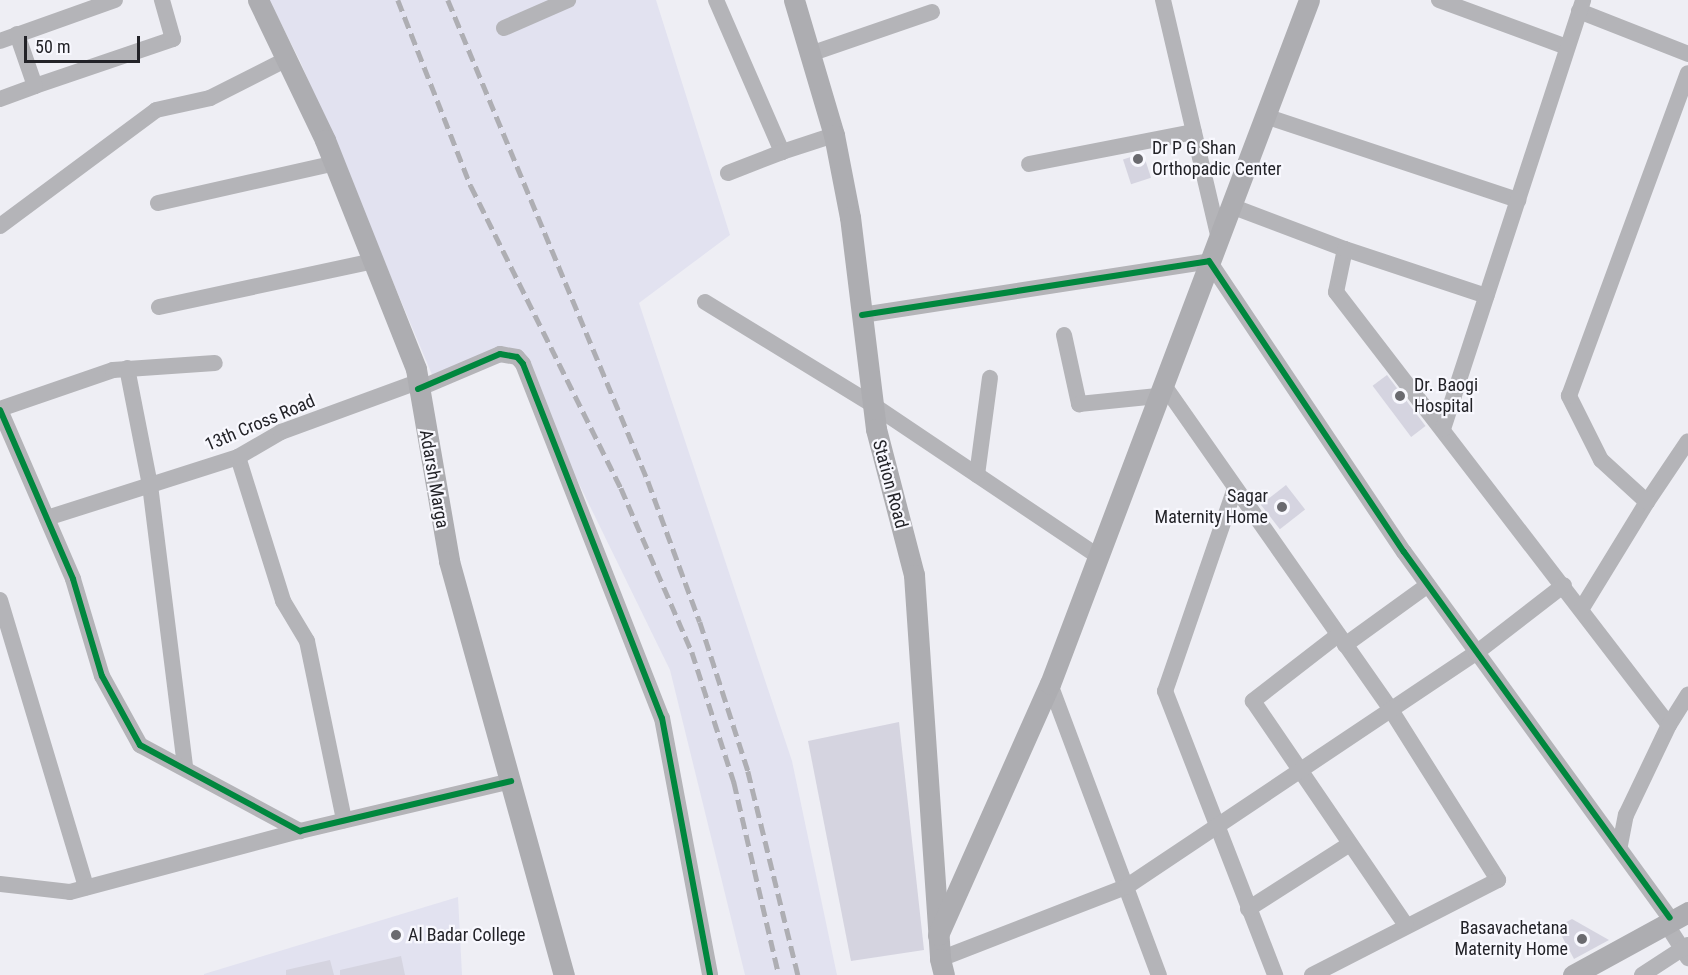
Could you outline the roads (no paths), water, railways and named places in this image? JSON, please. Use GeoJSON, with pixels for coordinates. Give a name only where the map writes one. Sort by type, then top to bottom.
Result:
{"type":"FeatureCollection","features":[{"type":"Feature","properties":{"kind":"main road","name":"Adarsh Marga"},"geometry":{"type":"LineString","coordinates":[[258,0],[334,163],[374,261],[418,386],[449,561],[564,975]]}},
{"type":"Feature","properties":{"kind":"main road","name":"Station Road"},"geometry":{"type":"LineString","coordinates":[[794,0],[834,135],[850,217],[873,405],[914,575],[942,967]]}},
{"type":"Feature","properties":{"kind":"main road"},"geometry":{"type":"LineString","coordinates":[[938,935],[1050,684],[1309,0]]}},
{"type":"Feature","properties":{"kind":"main road"},"geometry":{"type":"LineString","coordinates":[[1573,975],[1635,944],[1674,918]]}},
{"type":"Feature","properties":{"kind":"street"},"geometry":{"type":"LineString","coordinates":[[62,0],[68,16]]}},
{"type":"Feature","properties":{"kind":"street"},"geometry":{"type":"LineString","coordinates":[[0,41],[115,0]]}},
{"type":"Feature","properties":{"kind":"street"},"geometry":{"type":"LineString","coordinates":[[0,99],[173,39],[162,0]]}},
{"type":"Feature","properties":{"kind":"street"},"geometry":{"type":"LineString","coordinates":[[504,28],[568,0]]}},
{"type":"Feature","properties":{"kind":"street"},"geometry":{"type":"LineString","coordinates":[[716,0],[782,152]]}},
{"type":"Feature","properties":{"kind":"street"},"geometry":{"type":"LineString","coordinates":[[1163,0],[1219,238]]}},
{"type":"Feature","properties":{"kind":"street"},"geometry":{"type":"LineString","coordinates":[[1439,0],[1567,47]]}},
{"type":"Feature","properties":{"kind":"street"},"geometry":{"type":"LineString","coordinates":[[1443,429],[1581,6],[1688,54]]}},
{"type":"Feature","properties":{"kind":"street"},"geometry":{"type":"LineString","coordinates":[[810,54],[932,12]]}},
{"type":"Feature","properties":{"kind":"street"},"geometry":{"type":"LineString","coordinates":[[17,34],[35,86]]}},
{"type":"Feature","properties":{"kind":"street"},"geometry":{"type":"LineString","coordinates":[[0,226],[156,110],[210,98],[287,59]]}},
{"type":"Feature","properties":{"kind":"street"},"geometry":{"type":"LineString","coordinates":[[1647,502],[1600,460],[1569,396],[1688,73]]}},
{"type":"Feature","properties":{"kind":"street"},"geometry":{"type":"LineString","coordinates":[[1265,116],[1518,200]]}},
{"type":"Feature","properties":{"kind":"street"},"geometry":{"type":"LineString","coordinates":[[1029,164],[1194,132]]}},
{"type":"Feature","properties":{"kind":"street"},"geometry":{"type":"LineString","coordinates":[[728,173],[834,135]]}},
{"type":"Feature","properties":{"kind":"street"},"geometry":{"type":"LineString","coordinates":[[158,203],[334,163]]}},
{"type":"Feature","properties":{"kind":"street"},"geometry":{"type":"LineString","coordinates":[[1231,206],[1345,249],[1486,296]]}},
{"type":"Feature","properties":{"kind":"street"},"geometry":{"type":"LineString","coordinates":[[1345,249],[1336,292],[1582,608],[1669,725]]}},
{"type":"Feature","properties":{"kind":"street"},"geometry":{"type":"LineString","coordinates":[[159,307],[374,261]]}},
{"type":"Feature","properties":{"kind":"street"},"geometry":{"type":"LineString","coordinates":[[862,315],[1209,261],[1476,653],[1674,918],[1686,950],[1642,975]]}},
{"type":"Feature","properties":{"kind":"street"},"geometry":{"type":"LineString","coordinates":[[705,302],[873,405],[1098,556]]}},
{"type":"Feature","properties":{"kind":"street"},"geometry":{"type":"LineString","coordinates":[[1064,335],[1079,404],[1161,390],[1235,488],[1391,710],[1498,880],[1405,924],[1312,975]]}},
{"type":"Feature","properties":{"kind":"street","name":"13th Cross Road"},"geometry":{"type":"LineString","coordinates":[[47,518],[238,457],[281,432],[418,386],[500,354],[517,357],[523,364],[662,718],[710,975]]}},
{"type":"Feature","properties":{"kind":"street"},"geometry":{"type":"LineString","coordinates":[[215,363],[127,368],[1,406],[73,579],[108,686],[140,745],[300,831]]}},
{"type":"Feature","properties":{"kind":"street"},"geometry":{"type":"LineString","coordinates":[[127,368],[150,486],[185,768]]}},
{"type":"Feature","properties":{"kind":"street"},"geometry":{"type":"LineString","coordinates":[[977,475],[990,378]]}},
{"type":"Feature","properties":{"kind":"street"},"geometry":{"type":"LineString","coordinates":[[1582,608],[1647,502],[1688,441]]}},
{"type":"Feature","properties":{"kind":"street"},"geometry":{"type":"LineString","coordinates":[[238,457],[283,601],[307,641],[344,820]]}},
{"type":"Feature","properties":{"kind":"street"},"geometry":{"type":"LineString","coordinates":[[1235,488],[1165,691],[1275,975]]}},
{"type":"Feature","properties":{"kind":"street"},"geometry":{"type":"LineString","coordinates":[[1405,924],[1348,845],[1253,701],[1428,585]]}},
{"type":"Feature","properties":{"kind":"street"},"geometry":{"type":"LineString","coordinates":[[942,967],[1126,887],[1476,653],[1564,585]]}},
{"type":"Feature","properties":{"kind":"street"},"geometry":{"type":"LineString","coordinates":[[0,600],[86,887]]}},
{"type":"Feature","properties":{"kind":"street"},"geometry":{"type":"LineString","coordinates":[[1050,684],[1159,975]]}},
{"type":"Feature","properties":{"kind":"street"},"geometry":{"type":"LineString","coordinates":[[1620,845],[1626,815],[1669,725],[1688,695]]}},
{"type":"Feature","properties":{"kind":"street"},"geometry":{"type":"LineString","coordinates":[[0,884],[70,892],[300,831],[511,781]]}},
{"type":"Feature","properties":{"kind":"street"},"geometry":{"type":"LineString","coordinates":[[1248,909],[1348,845]]}},
{"type":"Feature","properties":{"kind":"railway"},"geometry":{"type":"LineString","coordinates":[[398,0],[471,186],[621,488],[692,652],[734,782],[779,975]]}},
{"type":"Feature","properties":{"kind":"railway"},"geometry":{"type":"LineString","coordinates":[[448,0],[648,481],[700,622],[748,771],[798,975]]}},
{"type":"Feature","properties":{"kind":"place","name":"Dr P G Shan Orthopadic Center"},"geometry":{"type":"Point","coordinates":[1138,159]}},
{"type":"Feature","properties":{"kind":"place","name":"Dr. Baogi Hospital"},"geometry":{"type":"Point","coordinates":[1400,396]}},
{"type":"Feature","properties":{"kind":"place","name":"Sagar Maternity Home"},"geometry":{"type":"Point","coordinates":[1282,507]}},
{"type":"Feature","properties":{"kind":"place","name":"Al Badar College"},"geometry":{"type":"Point","coordinates":[396,935]}},
{"type":"Feature","properties":{"kind":"place","name":"Basavachetana Maternity Home"},"geometry":{"type":"Point","coordinates":[1582,939]}}]}
